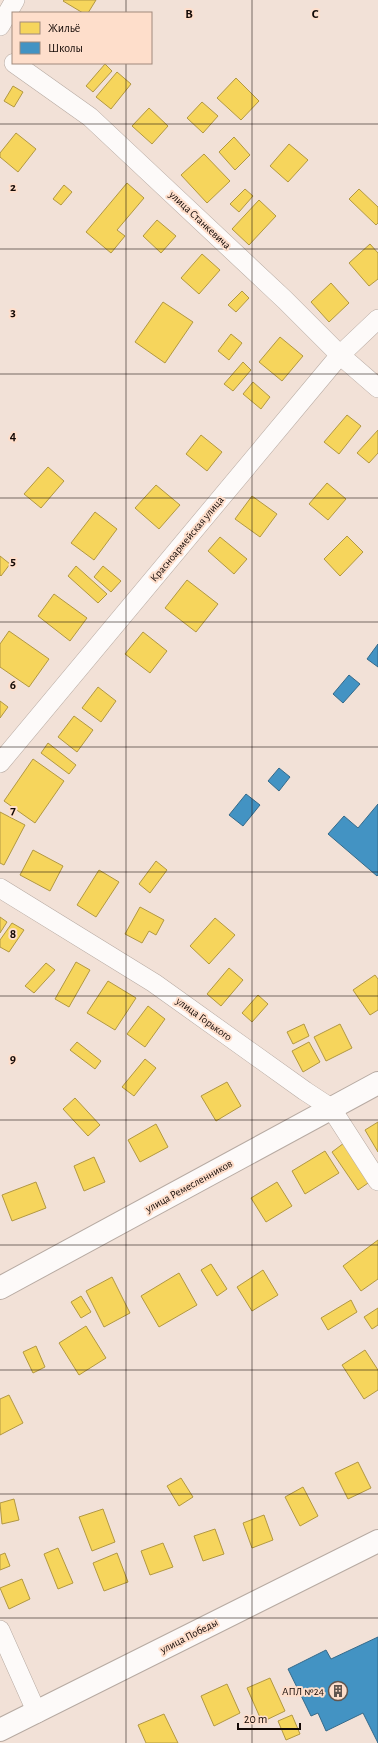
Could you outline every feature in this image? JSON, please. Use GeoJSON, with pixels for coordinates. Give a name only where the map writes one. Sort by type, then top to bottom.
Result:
{"type":"FeatureCollection","features":[{"type":"Feature","properties":{"kind":"street"},"geometry":{"type":"LineString","coordinates":[[0,26],[16,0]]}},
{"type":"Feature","properties":{"kind":"street","name":"улица Станкевича"},"geometry":{"type":"LineString","coordinates":[[0,53],[12,62]]}},
{"type":"Feature","properties":{"kind":"street","name":"улица Станкевича"},"geometry":{"type":"LineString","coordinates":[[14,64],[90,117],[285,300],[340,355],[378,388]]}},
{"type":"Feature","properties":{"kind":"street","name":"Красноармейская улица"},"geometry":{"type":"LineString","coordinates":[[0,763],[340,355],[378,319]]}},
{"type":"Feature","properties":{"kind":"street","name":"улица Горького"},"geometry":{"type":"LineString","coordinates":[[0,888],[154,984],[304,1091],[331,1108],[378,1181]]}},
{"type":"Feature","properties":{"kind":"street","name":"улица Ремесленников"},"geometry":{"type":"LineString","coordinates":[[0,1288],[378,1083]]}},
{"type":"Feature","properties":{"kind":"street","name":"улица Победы"},"geometry":{"type":"LineString","coordinates":[[0,1730],[37,1713],[378,1541]]}},
{"type":"Feature","properties":{"kind":"street"},"geometry":{"type":"LineString","coordinates":[[0,1630],[37,1713]]}},
{"type":"Feature","properties":{"kind":"building: Жильё"},"geometry":{"type":"Polygon","coordinates":[[[96,0],[89,12],[81,12],[63,1],[96,0]]]}},
{"type":"Feature","properties":{"kind":"building: Жильё"},"geometry":{"type":"Polygon","coordinates":[[[105,64],[112,71],[93,92],[86,86],[105,64]]]}},
{"type":"Feature","properties":{"kind":"building: Жильё"},"geometry":{"type":"Polygon","coordinates":[[[117,72],[131,84],[111,109],[96,97],[117,72]]]}},
{"type":"Feature","properties":{"kind":"building: Жильё"},"geometry":{"type":"Polygon","coordinates":[[[236,78],[259,101],[241,120],[217,98],[236,78]]]}},
{"type":"Feature","properties":{"kind":"building: Жильё"},"geometry":{"type":"Polygon","coordinates":[[[13,86],[23,92],[14,107],[4,101],[13,86]]]}},
{"type":"Feature","properties":{"kind":"building: Жильё"},"geometry":{"type":"Polygon","coordinates":[[[202,102],[218,116],[203,133],[187,118],[202,102]]]}},
{"type":"Feature","properties":{"kind":"building: Жильё"},"geometry":{"type":"Polygon","coordinates":[[[149,108],[168,126],[152,144],[132,126],[149,108]]]}},
{"type":"Feature","properties":{"kind":"building: Жильё"},"geometry":{"type":"Polygon","coordinates":[[[16,133],[36,149],[18,172],[0,157],[0,153],[16,133]]]}},
{"type":"Feature","properties":{"kind":"building: Жильё"},"geometry":{"type":"Polygon","coordinates":[[[234,137],[250,155],[235,170],[219,152],[234,137]]]}},
{"type":"Feature","properties":{"kind":"building: Жильё"},"geometry":{"type":"Polygon","coordinates":[[[289,144],[308,160],[288,182],[270,166],[289,144]]]}},
{"type":"Feature","properties":{"kind":"building: Жильё"},"geometry":{"type":"Polygon","coordinates":[[[204,154],[230,181],[207,203],[181,175],[204,154]]]}},
{"type":"Feature","properties":{"kind":"building: Жильё"},"geometry":{"type":"Polygon","coordinates":[[[127,183],[144,198],[117,230],[125,236],[111,253],[86,232],[127,183]]]}},
{"type":"Feature","properties":{"kind":"building: Жильё"},"geometry":{"type":"Polygon","coordinates":[[[64,185],[72,192],[61,205],[53,199],[64,185]]]}},
{"type":"Feature","properties":{"kind":"building: Жильё"},"geometry":{"type":"Polygon","coordinates":[[[245,189],[253,196],[239,212],[230,204],[245,189]]]}},
{"type":"Feature","properties":{"kind":"building: Жильё"},"geometry":{"type":"Polygon","coordinates":[[[359,189],[378,207],[378,223],[376,225],[349,199],[359,189]]]}},
{"type":"Feature","properties":{"kind":"building: Жильё"},"geometry":{"type":"Polygon","coordinates":[[[259,200],[276,216],[249,245],[232,229],[259,200]]]}},
{"type":"Feature","properties":{"kind":"building: Жильё"},"geometry":{"type":"Polygon","coordinates":[[[157,220],[176,236],[161,253],[143,236],[157,220]]]}},
{"type":"Feature","properties":{"kind":"building: Жильё"},"geometry":{"type":"Polygon","coordinates":[[[370,244],[378,253],[378,279],[369,286],[349,263],[370,244]]]}},
{"type":"Feature","properties":{"kind":"building: Жильё"},"geometry":{"type":"Polygon","coordinates":[[[202,254],[220,270],[199,294],[181,278],[202,254]]]}},
{"type":"Feature","properties":{"kind":"building: Жильё"},"geometry":{"type":"Polygon","coordinates":[[[331,283],[349,303],[329,322],[311,302],[331,283]]]}},
{"type":"Feature","properties":{"kind":"building: Жильё"},"geometry":{"type":"Polygon","coordinates":[[[242,291],[249,298],[236,312],[228,305],[242,291]]]}},
{"type":"Feature","properties":{"kind":"building: Жильё"},"geometry":{"type":"Polygon","coordinates":[[[163,302],[193,322],[165,363],[135,342],[163,302]]]}},
{"type":"Feature","properties":{"kind":"building: Жильё"},"geometry":{"type":"Polygon","coordinates":[[[231,334],[242,343],[229,360],[218,351],[231,334]]]}},
{"type":"Feature","properties":{"kind":"building: Жильё"},"geometry":{"type":"Polygon","coordinates":[[[280,337],[303,356],[282,381],[259,362],[280,337]]]}},
{"type":"Feature","properties":{"kind":"building: Жильё"},"geometry":{"type":"Polygon","coordinates":[[[243,362],[251,370],[233,391],[224,384],[243,362]]]}},
{"type":"Feature","properties":{"kind":"building: Жильё"},"geometry":{"type":"Polygon","coordinates":[[[253,382],[270,397],[261,409],[243,394],[253,382]]]}},
{"type":"Feature","properties":{"kind":"building: Жильё"},"geometry":{"type":"Polygon","coordinates":[[[347,415],[361,426],[339,454],[324,442],[347,415]]]}},
{"type":"Feature","properties":{"kind":"building: Жильё"},"geometry":{"type":"Polygon","coordinates":[[[378,430],[378,453],[369,463],[357,453],[378,430]]]}},
{"type":"Feature","properties":{"kind":"building: Жильё"},"geometry":{"type":"Polygon","coordinates":[[[201,435],[222,452],[207,471],[186,454],[201,435]]]}},
{"type":"Feature","properties":{"kind":"building: Жильё"},"geometry":{"type":"Polygon","coordinates":[[[48,467],[64,481],[41,508],[24,494],[48,467]]]}},
{"type":"Feature","properties":{"kind":"building: Жильё"},"geometry":{"type":"Polygon","coordinates":[[[327,483],[346,499],[328,520],[309,504],[327,483]]]}},
{"type":"Feature","properties":{"kind":"building: Жильё"},"geometry":{"type":"Polygon","coordinates":[[[156,485],[180,505],[159,529],[135,508],[156,485]]]}},
{"type":"Feature","properties":{"kind":"building: Жильё"},"geometry":{"type":"Polygon","coordinates":[[[252,496],[277,514],[260,537],[235,519],[252,496]]]}},
{"type":"Feature","properties":{"kind":"building: Жильё"},"geometry":{"type":"Polygon","coordinates":[[[95,512],[117,529],[94,560],[71,543],[95,512]]]}},
{"type":"Feature","properties":{"kind":"building: Жильё"},"geometry":{"type":"Polygon","coordinates":[[[347,536],[363,552],[340,576],[324,559],[347,536]]]}},
{"type":"Feature","properties":{"kind":"building: Жильё"},"geometry":{"type":"Polygon","coordinates":[[[220,537],[247,559],[234,574],[208,551],[220,537]]]}},
{"type":"Feature","properties":{"kind":"building: Жильё"},"geometry":{"type":"Polygon","coordinates":[[[0,556],[10,564],[1,576],[0,575],[0,556]]]}},
{"type":"Feature","properties":{"kind":"building: Жильё"},"geometry":{"type":"Polygon","coordinates":[[[76,566],[107,594],[98,603],[68,576],[76,566]]]}},
{"type":"Feature","properties":{"kind":"building: Жильё"},"geometry":{"type":"Polygon","coordinates":[[[103,566],[121,581],[111,592],[94,577],[103,566]]]}},
{"type":"Feature","properties":{"kind":"building: Жильё"},"geometry":{"type":"Polygon","coordinates":[[[187,580],[218,604],[196,632],[165,608],[187,580]]]}},
{"type":"Feature","properties":{"kind":"building: Жильё"},"geometry":{"type":"Polygon","coordinates":[[[54,594],[87,618],[70,641],[38,616],[54,594]]]}},
{"type":"Feature","properties":{"kind":"building: Жильё"},"geometry":{"type":"Polygon","coordinates":[[[9,631],[49,659],[29,687],[0,667],[0,644],[9,631]]]}},
{"type":"Feature","properties":{"kind":"building: Жильё"},"geometry":{"type":"Polygon","coordinates":[[[143,632],[167,651],[150,673],[125,654],[143,632]]]}},
{"type":"Feature","properties":{"kind":"building: Жильё"},"geometry":{"type":"Polygon","coordinates":[[[98,687],[116,701],[101,722],[82,708],[98,687]]]}},
{"type":"Feature","properties":{"kind":"building: Жильё"},"geometry":{"type":"Polygon","coordinates":[[[0,701],[8,707],[0,718],[0,701]]]}},
{"type":"Feature","properties":{"kind":"building: Жильё"},"geometry":{"type":"Polygon","coordinates":[[[74,716],[93,730],[77,752],[58,737],[74,716]]]}},
{"type":"Feature","properties":{"kind":"building: Жильё"},"geometry":{"type":"Polygon","coordinates":[[[48,743],[76,765],[69,774],[41,753],[48,743]]]}},
{"type":"Feature","properties":{"kind":"building: Жильё"},"geometry":{"type":"Polygon","coordinates":[[[33,759],[64,781],[35,823],[4,801],[33,759]]]}},
{"type":"Feature","properties":{"kind":"building: Жильё"},"geometry":{"type":"Polygon","coordinates":[[[0,812],[25,825],[4,865],[0,863],[0,812]]]}},
{"type":"Feature","properties":{"kind":"building: Жильё"},"geometry":{"type":"Polygon","coordinates":[[[33,850],[63,866],[50,891],[20,875],[33,850]]]}},
{"type":"Feature","properties":{"kind":"building: Жильё"},"geometry":{"type":"Polygon","coordinates":[[[156,861],[167,870],[150,893],[139,884],[156,861]]]}},
{"type":"Feature","properties":{"kind":"building: Жильё"},"geometry":{"type":"Polygon","coordinates":[[[99,870],[119,882],[96,917],[77,905],[99,870]]]}},
{"type":"Feature","properties":{"kind":"building: Жильё"},"geometry":{"type":"Polygon","coordinates":[[[140,907],[164,920],[156,935],[149,931],[142,943],[125,934],[140,907]]]}},
{"type":"Feature","properties":{"kind":"building: Жильё"},"geometry":{"type":"Polygon","coordinates":[[[0,917],[7,922],[0,933],[0,917]]]}},
{"type":"Feature","properties":{"kind":"building: Жильё"},"geometry":{"type":"Polygon","coordinates":[[[215,918],[235,935],[209,964],[190,946],[215,918]]]}},
{"type":"Feature","properties":{"kind":"building: Жильё"},"geometry":{"type":"Polygon","coordinates":[[[12,923],[24,930],[9,952],[0,947],[0,940],[12,923]]]}},
{"type":"Feature","properties":{"kind":"building: Жильё"},"geometry":{"type":"Polygon","coordinates":[[[76,962],[90,970],[69,1007],[55,999],[76,962]]]}},
{"type":"Feature","properties":{"kind":"building: Жильё"},"geometry":{"type":"Polygon","coordinates":[[[46,963],[55,970],[34,993],[25,986],[46,963]]]}},
{"type":"Feature","properties":{"kind":"building: Жильё"},"geometry":{"type":"Polygon","coordinates":[[[229,968],[243,980],[221,1006],[207,994],[229,968]]]}},
{"type":"Feature","properties":{"kind":"building: Жильё"},"geometry":{"type":"Polygon","coordinates":[[[375,975],[378,979],[378,1010],[370,1015],[353,990],[375,975]]]}},
{"type":"Feature","properties":{"kind":"building: Жильё"},"geometry":{"type":"Polygon","coordinates":[[[108,981],[136,998],[115,1030],[87,1013],[108,981]]]}},
{"type":"Feature","properties":{"kind":"building: Жильё"},"geometry":{"type":"Polygon","coordinates":[[[258,995],[268,1004],[252,1022],[242,1013],[258,995]]]}},
{"type":"Feature","properties":{"kind":"building: Жильё"},"geometry":{"type":"Polygon","coordinates":[[[148,1006],[165,1019],[145,1047],[127,1034],[148,1006]]]}},
{"type":"Feature","properties":{"kind":"building: Жильё"},"geometry":{"type":"Polygon","coordinates":[[[304,1024],[309,1036],[293,1044],[287,1032],[304,1024]]]}},
{"type":"Feature","properties":{"kind":"building: Жильё"},"geometry":{"type":"Polygon","coordinates":[[[340,1024],[352,1048],[326,1061],[314,1037],[340,1024]]]}},
{"type":"Feature","properties":{"kind":"building: Жильё"},"geometry":{"type":"Polygon","coordinates":[[[77,1042],[101,1061],[95,1069],[70,1050],[77,1042]]]}},
{"type":"Feature","properties":{"kind":"building: Жильё"},"geometry":{"type":"Polygon","coordinates":[[[309,1042],[320,1062],[303,1072],[292,1051],[309,1042]]]}},
{"type":"Feature","properties":{"kind":"building: Жильё"},"geometry":{"type":"Polygon","coordinates":[[[145,1059],[156,1068],[134,1096],[122,1087],[145,1059]]]}},
{"type":"Feature","properties":{"kind":"building: Жильё"},"geometry":{"type":"Polygon","coordinates":[[[227,1082],[241,1106],[216,1121],[201,1096],[227,1082]]]}},
{"type":"Feature","properties":{"kind":"building: Жильё"},"geometry":{"type":"Polygon","coordinates":[[[75,1098],[100,1125],[88,1136],[63,1109],[75,1098]]]}},
{"type":"Feature","properties":{"kind":"building: Жильё"},"geometry":{"type":"Polygon","coordinates":[[[378,1122],[378,1152],[365,1130],[378,1122]]]}},
{"type":"Feature","properties":{"kind":"building: Жильё"},"geometry":{"type":"Polygon","coordinates":[[[156,1124],[168,1147],[140,1162],[128,1140],[156,1124]]]}},
{"type":"Feature","properties":{"kind":"building: Жильё"},"geometry":{"type":"Polygon","coordinates":[[[344,1143],[371,1181],[358,1190],[332,1152],[344,1143]]]}},
{"type":"Feature","properties":{"kind":"building: Жильё"},"geometry":{"type":"Polygon","coordinates":[[[325,1151],[339,1173],[305,1194],[292,1171],[325,1151]]]}},
{"type":"Feature","properties":{"kind":"building: Жильё"},"geometry":{"type":"Polygon","coordinates":[[[94,1157],[105,1182],[84,1191],[74,1166],[94,1157]]]}},
{"type":"Feature","properties":{"kind":"building: Жильё"},"geometry":{"type":"Polygon","coordinates":[[[36,1182],[46,1208],[12,1221],[2,1195],[36,1182]]]}},
{"type":"Feature","properties":{"kind":"building: Жильё"},"geometry":{"type":"Polygon","coordinates":[[[277,1182],[292,1206],[266,1222],[251,1198],[277,1182]]]}},
{"type":"Feature","properties":{"kind":"building: Жильё"},"geometry":{"type":"Polygon","coordinates":[[[378,1240],[378,1279],[361,1291],[343,1266],[378,1240]]]}},
{"type":"Feature","properties":{"kind":"building: Жильё"},"geometry":{"type":"Polygon","coordinates":[[[211,1264],[227,1289],[217,1296],[201,1270],[211,1264]]]}},
{"type":"Feature","properties":{"kind":"building: Жильё"},"geometry":{"type":"Polygon","coordinates":[[[263,1270],[278,1295],[252,1311],[237,1287],[263,1270]]]}},
{"type":"Feature","properties":{"kind":"building: Жильё"},"geometry":{"type":"Polygon","coordinates":[[[179,1273],[197,1305],[159,1327],[141,1296],[179,1273]]]}},
{"type":"Feature","properties":{"kind":"building: Жильё"},"geometry":{"type":"Polygon","coordinates":[[[112,1277],[130,1313],[104,1327],[86,1291],[112,1277]]]}},
{"type":"Feature","properties":{"kind":"building: Жильё"},"geometry":{"type":"Polygon","coordinates":[[[81,1296],[91,1312],[81,1318],[71,1302],[81,1296]]]}},
{"type":"Feature","properties":{"kind":"building: Жильё"},"geometry":{"type":"Polygon","coordinates":[[[351,1300],[357,1312],[328,1330],[321,1318],[351,1300]]]}},
{"type":"Feature","properties":{"kind":"building: Жильё"},"geometry":{"type":"Polygon","coordinates":[[[378,1308],[378,1325],[372,1329],[364,1317],[378,1308]]]}},
{"type":"Feature","properties":{"kind":"building: Жильё"},"geometry":{"type":"Polygon","coordinates":[[[86,1326],[106,1358],[79,1375],[59,1343],[86,1326]]]}},
{"type":"Feature","properties":{"kind":"building: Жильё"},"geometry":{"type":"Polygon","coordinates":[[[36,1346],[45,1367],[33,1373],[23,1352],[36,1346]]]}},
{"type":"Feature","properties":{"kind":"building: Жильё"},"geometry":{"type":"Polygon","coordinates":[[[365,1350],[378,1370],[378,1390],[364,1399],[342,1365],[365,1350]]]}},
{"type":"Feature","properties":{"kind":"building: Жильё"},"geometry":{"type":"Polygon","coordinates":[[[9,1395],[23,1423],[0,1435],[0,1399],[9,1395]]]}},
{"type":"Feature","properties":{"kind":"building: Жильё"},"geometry":{"type":"Polygon","coordinates":[[[358,1462],[371,1488],[348,1499],[335,1473],[358,1462]]]}},
{"type":"Feature","properties":{"kind":"building: Жильё"},"geometry":{"type":"Polygon","coordinates":[[[181,1478],[193,1497],[179,1506],[167,1486],[181,1478]]]}},
{"type":"Feature","properties":{"kind":"building: Жильё"},"geometry":{"type":"Polygon","coordinates":[[[303,1487],[318,1516],[300,1526],[285,1497],[303,1487]]]}},
{"type":"Feature","properties":{"kind":"building: Жильё"},"geometry":{"type":"Polygon","coordinates":[[[14,1499],[19,1520],[2,1524],[0,1503],[14,1499]]]}},
{"type":"Feature","properties":{"kind":"building: Жильё"},"geometry":{"type":"Polygon","coordinates":[[[103,1509],[115,1542],[92,1551],[79,1517],[103,1509]]]}},
{"type":"Feature","properties":{"kind":"building: Жильё"},"geometry":{"type":"Polygon","coordinates":[[[264,1515],[273,1540],[252,1548],[243,1523],[264,1515]]]}},
{"type":"Feature","properties":{"kind":"building: Жильё"},"geometry":{"type":"Polygon","coordinates":[[[215,1529],[224,1554],[203,1561],[194,1536],[215,1529]]]}},
{"type":"Feature","properties":{"kind":"building: Жильё"},"geometry":{"type":"Polygon","coordinates":[[[163,1543],[173,1567],[150,1575],[141,1551],[163,1543]]]}},
{"type":"Feature","properties":{"kind":"building: Жильё"},"geometry":{"type":"Polygon","coordinates":[[[58,1548],[73,1583],[58,1589],[44,1554],[58,1548]]]}},
{"type":"Feature","properties":{"kind":"building: Жильё"},"geometry":{"type":"Polygon","coordinates":[[[5,1553],[10,1566],[0,1570],[0,1555],[5,1553]]]}},
{"type":"Feature","properties":{"kind":"building: Жильё"},"geometry":{"type":"Polygon","coordinates":[[[117,1553],[128,1582],[104,1591],[93,1563],[117,1553]]]}},
{"type":"Feature","properties":{"kind":"building: Жильё"},"geometry":{"type":"Polygon","coordinates":[[[22,1579],[30,1599],[9,1609],[0,1588],[22,1579]]]}},
{"type":"Feature","properties":{"kind":"building: Жильё"},"geometry":{"type":"Polygon","coordinates":[[[270,1678],[285,1711],[262,1722],[247,1688],[270,1678]]]}},
{"type":"Feature","properties":{"kind":"building: Жильё"},"geometry":{"type":"Polygon","coordinates":[[[227,1684],[240,1713],[214,1726],[201,1696],[227,1684]]]}},
{"type":"Feature","properties":{"kind":"building: Жильё"},"geometry":{"type":"Polygon","coordinates":[[[164,1714],[178,1743],[146,1743],[138,1725],[164,1714]]]}},
{"type":"Feature","properties":{"kind":"building: Жильё"},"geometry":{"type":"Polygon","coordinates":[[[292,1715],[300,1734],[286,1740],[278,1721],[292,1715]]]}},
{"type":"Feature","properties":{"kind":"building: Школы"},"geometry":{"type":"Polygon","coordinates":[[[378,644],[378,667],[367,659],[378,644]]]}},
{"type":"Feature","properties":{"kind":"building: Школы"},"geometry":{"type":"Polygon","coordinates":[[[349,675],[360,684],[343,703],[333,694],[349,675]]]}},
{"type":"Feature","properties":{"kind":"building: Школы"},"geometry":{"type":"Polygon","coordinates":[[[279,768],[290,777],[279,791],[268,781],[279,768]]]}},
{"type":"Feature","properties":{"kind":"building: Школы"},"geometry":{"type":"Polygon","coordinates":[[[246,794],[260,805],[243,826],[229,815],[246,794]]]}},
{"type":"Feature","properties":{"kind":"building: Школы"},"geometry":{"type":"Polygon","coordinates":[[[378,804],[377,876],[328,834],[344,816],[358,828],[378,804]]]}},
{"type":"Feature","properties":{"kind":"building: Школы","name":"АПЛ №24"},"geometry":{"type":"Polygon","coordinates":[[[378,1637],[378,1743],[363,1713],[326,1731],[318,1713],[311,1716],[288,1669],[326,1650],[331,1659],[378,1637]]]}},
{"type":"Feature","properties":{"kind":"place","name":"АПЛ №24"},"geometry":{"type":"Point","coordinates":[338,1691]}}]}
